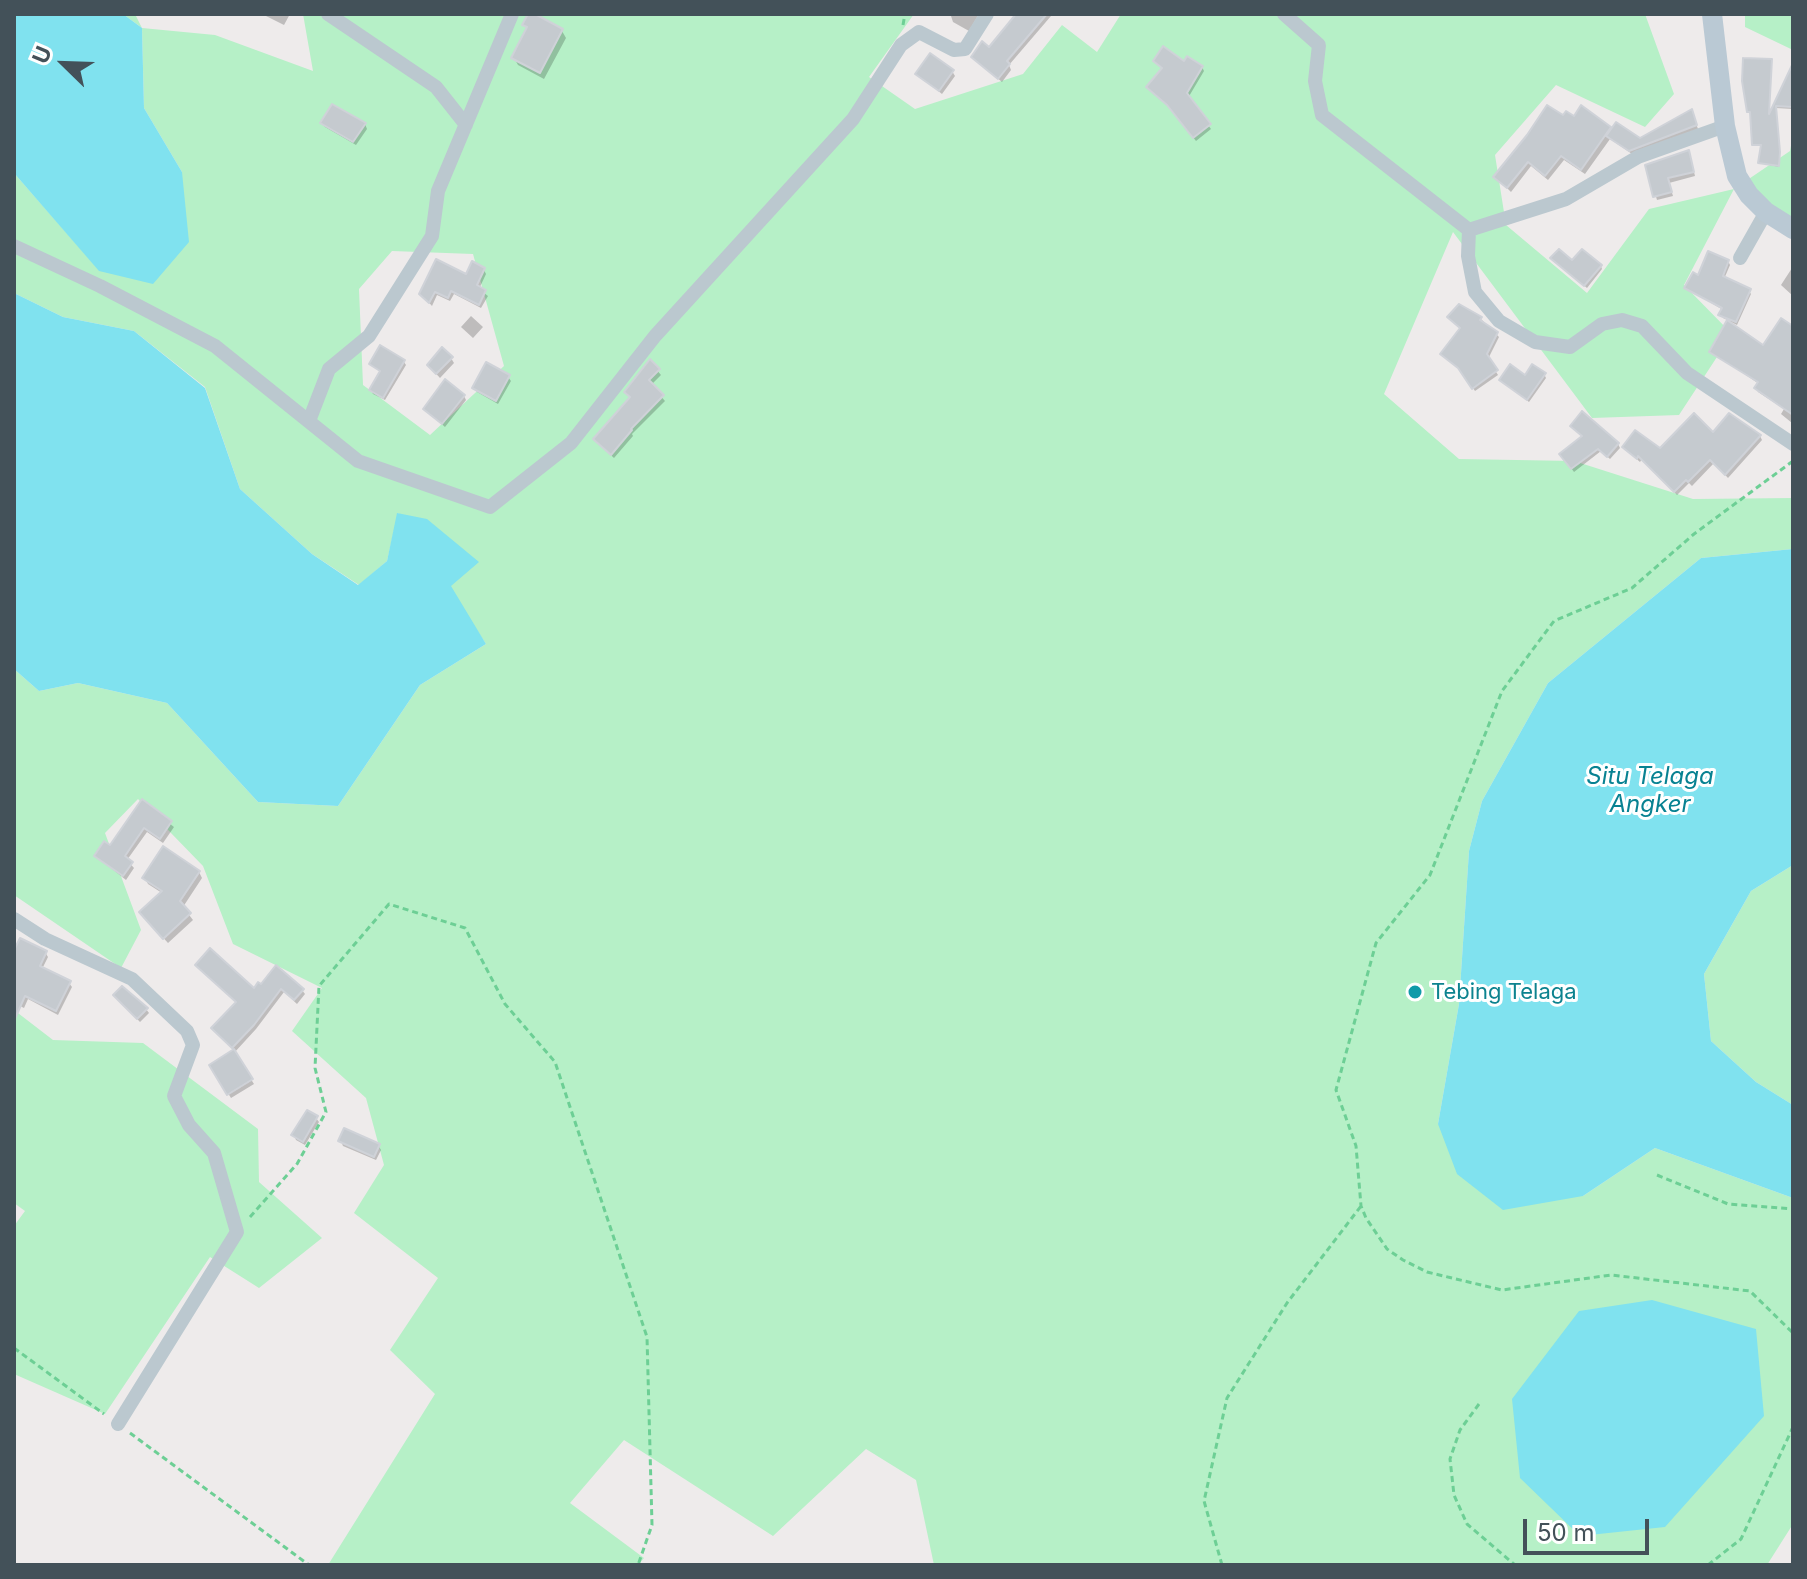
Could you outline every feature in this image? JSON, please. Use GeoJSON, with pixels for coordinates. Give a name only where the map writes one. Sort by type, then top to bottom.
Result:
{"type":"FeatureCollection","features":[{"type":"Feature","properties":{"kind":"street"},"geometry":{"type":"LineString","coordinates":[[328,14],[436,87],[466,125]]}},
{"type":"Feature","properties":{"kind":"street"},"geometry":{"type":"LineString","coordinates":[[309,421],[329,369],[369,336],[432,236],[438,191],[512,14]]}},
{"type":"Feature","properties":{"kind":"street"},"geometry":{"type":"LineString","coordinates":[[14,246],[100,286],[215,346],[358,461],[490,507],[571,443],[655,336],[853,119],[901,45],[919,32],[954,50],[965,49],[987,14]]}},
{"type":"Feature","properties":{"kind":"street"},"geometry":{"type":"LineString","coordinates":[[1284,14],[1319,45],[1315,81],[1322,115],[1469,230]]}},
{"type":"Feature","properties":{"kind":"street"},"geometry":{"type":"LineString","coordinates":[[1712,14],[1725,126],[1737,176],[1749,195],[1766,212],[1793,229]]}},
{"type":"Feature","properties":{"kind":"street"},"geometry":{"type":"LineString","coordinates":[[1469,230],[1566,199],[1638,157],[1725,126]]}},
{"type":"Feature","properties":{"kind":"street"},"geometry":{"type":"LineString","coordinates":[[1740,258],[1766,212]]}},
{"type":"Feature","properties":{"kind":"street"},"geometry":{"type":"LineString","coordinates":[[1469,230],[1468,256],[1475,292],[1499,321],[1535,342],[1570,347],[1602,324],[1622,320],[1642,326],[1687,373],[1793,444]]}},
{"type":"Feature","properties":{"kind":"street"},"geometry":{"type":"LineString","coordinates":[[14,919],[45,939],[132,979],[187,1031],[193,1045],[174,1096],[189,1125],[214,1153],[237,1232],[118,1424]]}},
{"type":"Feature","properties":{"kind":"path"},"geometry":{"type":"LineString","coordinates":[[1793,461],[1694,534],[1632,588],[1554,621],[1502,691],[1430,875],[1376,943],[1336,1090],[1356,1146],[1361,1206],[1387,1249],[1427,1272],[1502,1290],[1611,1275],[1750,1291],[1793,1333]]}},
{"type":"Feature","properties":{"kind":"path"},"geometry":{"type":"LineString","coordinates":[[237,1232],[297,1164],[326,1112],[315,1068],[319,986],[389,904],[465,928],[505,1004],[555,1062],[647,1337],[652,1525],[638,1565]]}},
{"type":"Feature","properties":{"kind":"path"},"geometry":{"type":"LineString","coordinates":[[1657,1175],[1728,1204],[1793,1209]]}},
{"type":"Feature","properties":{"kind":"path"},"geometry":{"type":"LineString","coordinates":[[1222,1565],[1204,1501],[1227,1398],[1287,1303],[1361,1206]]}},
{"type":"Feature","properties":{"kind":"path"},"geometry":{"type":"LineString","coordinates":[[14,1348],[309,1565]]}},
{"type":"Feature","properties":{"kind":"path"},"geometry":{"type":"LineString","coordinates":[[1479,1404],[1460,1430],[1450,1459],[1454,1495],[1467,1524],[1515,1565]]}},
{"type":"Feature","properties":{"kind":"path"},"geometry":{"type":"LineString","coordinates":[[1708,1565],[1741,1539],[1793,1427]]}},
{"type":"Feature","properties":{"kind":"green space"},"geometry":{"type":"Polygon","coordinates":[[[123,14],[135,14],[142,28],[123,14]]]}},
{"type":"Feature","properties":{"kind":"green space"},"geometry":{"type":"Polygon","coordinates":[[[303,14],[914,14],[869,77],[915,109],[1023,74],[1062,25],[1097,52],[1121,14],[1645,14],[1674,94],[1645,127],[1556,85],[1495,155],[1506,225],[1587,293],[1649,209],[1734,189],[1684,285],[1732,334],[1679,415],[1592,418],[1453,232],[1384,394],[1459,459],[1574,461],[1693,499],[1793,498],[1793,549],[1701,558],[1548,683],[1482,801],[1469,851],[1459,1004],[1438,1124],[1583,1196],[1655,1148],[1793,1198],[1793,1524],[1767,1565],[934,1565],[916,1480],[866,1449],[773,1536],[624,1440],[570,1503],[644,1558],[638,1565],[328,1565],[435,1394],[390,1350],[438,1278],[354,1213],[384,1165],[366,1098],[292,1031],[322,988],[233,944],[203,866],[138,799],[105,833],[141,930],[121,968],[14,895],[14,669],[39,691],[78,683],[167,703],[258,802],[338,806],[420,685],[486,644],[398,513],[387,561],[359,585],[312,554],[240,489],[205,387],[134,331],[63,317],[14,293],[14,173],[100,271],[182,172],[144,108],[142,28],[215,35],[313,71],[303,14]],[[392,251],[359,289],[363,385],[430,435],[504,366],[473,254],[392,251]]]}},
{"type":"Feature","properties":{"kind":"green space"},"geometry":{"type":"Polygon","coordinates":[[[1745,14],[1793,14],[1793,50],[1745,27],[1745,14]]]}},
{"type":"Feature","properties":{"kind":"green space"},"geometry":{"type":"Polygon","coordinates":[[[1793,135],[1793,229],[1734,189],[1790,151],[1793,135]]]}},
{"type":"Feature","properties":{"kind":"green space"},"geometry":{"type":"Polygon","coordinates":[[[1793,865],[1793,1105],[1756,1082],[1711,1041],[1704,974],[1751,891],[1793,865]]]}},
{"type":"Feature","properties":{"kind":"green space"},"geometry":{"type":"Polygon","coordinates":[[[14,1010],[53,1040],[143,1043],[258,1129],[259,1182],[322,1238],[259,1288],[210,1257],[105,1414],[14,1374],[14,1226],[25,1211],[14,1203],[14,1010]]]}},
{"type":"Feature","properties":{"kind":"water"},"geometry":{"type":"Polygon","coordinates":[[[14,14],[123,14],[142,28],[144,108],[182,172],[189,242],[153,284],[99,271],[14,173],[14,14]]]}},
{"type":"Feature","properties":{"kind":"water"},"geometry":{"type":"Polygon","coordinates":[[[14,293],[63,317],[134,331],[205,388],[240,489],[312,554],[358,585],[387,561],[397,513],[427,519],[479,562],[451,586],[486,644],[420,685],[338,806],[258,802],[167,703],[78,683],[39,691],[14,669],[14,293]]]}},
{"type":"Feature","properties":{"kind":"water","name":"Situ Telaga Angker"},"geometry":{"type":"Polygon","coordinates":[[[1793,549],[1793,865],[1751,891],[1704,974],[1711,1041],[1756,1082],[1793,1105],[1793,1198],[1655,1148],[1583,1196],[1503,1210],[1457,1174],[1438,1124],[1459,1004],[1469,851],[1482,801],[1548,683],[1701,558],[1793,549]]]}},
{"type":"Feature","properties":{"kind":"water"},"geometry":{"type":"Polygon","coordinates":[[[1652,1300],[1756,1329],[1764,1416],[1665,1527],[1580,1536],[1520,1478],[1512,1399],[1579,1311],[1652,1300]]]}},
{"type":"Feature","properties":{"kind":"building"},"geometry":{"type":"Polygon","coordinates":[[[528,14],[535,14],[563,29],[540,73],[511,58],[527,27],[522,25],[528,14]]]}},
{"type":"Feature","properties":{"kind":"building"},"geometry":{"type":"Polygon","coordinates":[[[1016,14],[1047,14],[1007,61],[1010,64],[998,79],[971,57],[982,41],[989,47],[1016,14]]]}},
{"type":"Feature","properties":{"kind":"building"},"geometry":{"type":"Polygon","coordinates":[[[1163,46],[1184,61],[1187,56],[1203,66],[1187,93],[1211,124],[1193,138],[1167,105],[1146,87],[1162,68],[1153,61],[1163,46]]]}},
{"type":"Feature","properties":{"kind":"building"},"geometry":{"type":"Polygon","coordinates":[[[930,53],[954,70],[939,91],[915,74],[930,53]]]}},
{"type":"Feature","properties":{"kind":"building"},"geometry":{"type":"Polygon","coordinates":[[[1743,58],[1772,59],[1769,114],[1793,63],[1793,107],[1776,106],[1779,166],[1758,163],[1761,145],[1752,145],[1750,112],[1747,112],[1742,81],[1743,58]]]}},
{"type":"Feature","properties":{"kind":"building"},"geometry":{"type":"Polygon","coordinates":[[[332,104],[366,123],[353,142],[320,123],[332,104]]]}},
{"type":"Feature","properties":{"kind":"building"},"geometry":{"type":"Polygon","coordinates":[[[1547,105],[1563,115],[1566,111],[1574,116],[1581,105],[1611,127],[1581,170],[1561,156],[1545,176],[1528,162],[1507,188],[1493,177],[1547,105]]]}},
{"type":"Feature","properties":{"kind":"building"},"geometry":{"type":"Polygon","coordinates":[[[1692,109],[1697,125],[1629,151],[1606,136],[1616,122],[1640,138],[1692,109]]]}},
{"type":"Feature","properties":{"kind":"building"},"geometry":{"type":"Polygon","coordinates":[[[1689,150],[1694,172],[1668,178],[1672,192],[1653,197],[1645,165],[1689,150]]]}},
{"type":"Feature","properties":{"kind":"building"},"geometry":{"type":"Polygon","coordinates":[[[1559,249],[1572,260],[1582,249],[1602,265],[1584,286],[1550,258],[1559,249]]]}},
{"type":"Feature","properties":{"kind":"building"},"geometry":{"type":"Polygon","coordinates":[[[1708,251],[1729,260],[1723,276],[1751,289],[1736,322],[1718,315],[1722,308],[1684,288],[1693,272],[1698,275],[1708,251]]]}},
{"type":"Feature","properties":{"kind":"building"},"geometry":{"type":"Polygon","coordinates":[[[436,259],[466,274],[472,261],[485,268],[477,285],[486,290],[479,305],[451,291],[448,298],[435,292],[429,303],[419,294],[436,259]]]}},
{"type":"Feature","properties":{"kind":"building"},"geometry":{"type":"Polygon","coordinates":[[[1459,304],[1482,317],[1480,320],[1498,332],[1487,354],[1498,370],[1472,389],[1458,368],[1440,354],[1460,328],[1447,317],[1459,304]]]}},
{"type":"Feature","properties":{"kind":"building"},"geometry":{"type":"Polygon","coordinates":[[[1781,318],[1793,326],[1793,415],[1754,388],[1758,382],[1709,352],[1727,320],[1763,345],[1781,318]]]}},
{"type":"Feature","properties":{"kind":"building"},"geometry":{"type":"Polygon","coordinates":[[[380,345],[405,360],[383,398],[369,390],[380,371],[369,364],[380,345]]]}},
{"type":"Feature","properties":{"kind":"building"},"geometry":{"type":"Polygon","coordinates":[[[442,347],[453,357],[436,374],[427,365],[442,347]]]}},
{"type":"Feature","properties":{"kind":"building"},"geometry":{"type":"Polygon","coordinates":[[[650,359],[660,369],[649,380],[664,395],[611,455],[593,439],[630,397],[624,392],[650,359]]]}},
{"type":"Feature","properties":{"kind":"building"},"geometry":{"type":"Polygon","coordinates":[[[486,362],[510,375],[496,401],[472,388],[486,362]]]}},
{"type":"Feature","properties":{"kind":"building"},"geometry":{"type":"Polygon","coordinates":[[[1510,364],[1525,375],[1532,364],[1546,373],[1527,400],[1499,380],[1510,364]]]}},
{"type":"Feature","properties":{"kind":"building"},"geometry":{"type":"Polygon","coordinates":[[[445,379],[465,395],[442,424],[423,409],[445,379]]]}},
{"type":"Feature","properties":{"kind":"building"},"geometry":{"type":"Polygon","coordinates":[[[1582,411],[1619,443],[1607,457],[1598,449],[1571,469],[1559,454],[1582,436],[1570,426],[1582,411]]]}},
{"type":"Feature","properties":{"kind":"building"},"geometry":{"type":"Polygon","coordinates":[[[1694,413],[1713,432],[1729,413],[1761,435],[1725,475],[1710,460],[1674,492],[1638,456],[1637,459],[1622,447],[1635,430],[1660,448],[1694,413]]]}},
{"type":"Feature","properties":{"kind":"building"},"geometry":{"type":"Polygon","coordinates":[[[142,799],[172,821],[160,839],[144,828],[125,856],[133,862],[123,876],[94,856],[104,841],[110,845],[142,799]]]}},
{"type":"Feature","properties":{"kind":"building"},"geometry":{"type":"Polygon","coordinates":[[[163,846],[200,871],[180,901],[191,913],[163,939],[139,912],[162,891],[142,878],[163,846]]]}},
{"type":"Feature","properties":{"kind":"building"},"geometry":{"type":"Polygon","coordinates":[[[20,938],[47,951],[40,966],[71,981],[56,1011],[25,996],[14,1021],[14,950],[20,938]]]}},
{"type":"Feature","properties":{"kind":"building"},"geometry":{"type":"Polygon","coordinates":[[[210,948],[254,988],[276,965],[304,989],[294,1000],[281,989],[232,1048],[211,1028],[236,1002],[195,965],[210,948]]]}},
{"type":"Feature","properties":{"kind":"building"},"geometry":{"type":"Polygon","coordinates":[[[122,986],[148,1008],[137,1019],[113,995],[122,986]]]}},
{"type":"Feature","properties":{"kind":"building"},"geometry":{"type":"Polygon","coordinates":[[[234,1049],[253,1079],[227,1095],[209,1065],[234,1049]]]}},
{"type":"Feature","properties":{"kind":"building"},"geometry":{"type":"Polygon","coordinates":[[[307,1110],[318,1116],[303,1142],[291,1135],[307,1110]]]}},
{"type":"Feature","properties":{"kind":"building"},"geometry":{"type":"Polygon","coordinates":[[[344,1128],[380,1144],[374,1157],[338,1141],[344,1128]]]}},
{"type":"Feature","properties":{"kind":"place","name":"Tebing Telaga"},"geometry":{"type":"Point","coordinates":[1415,992]}}]}
